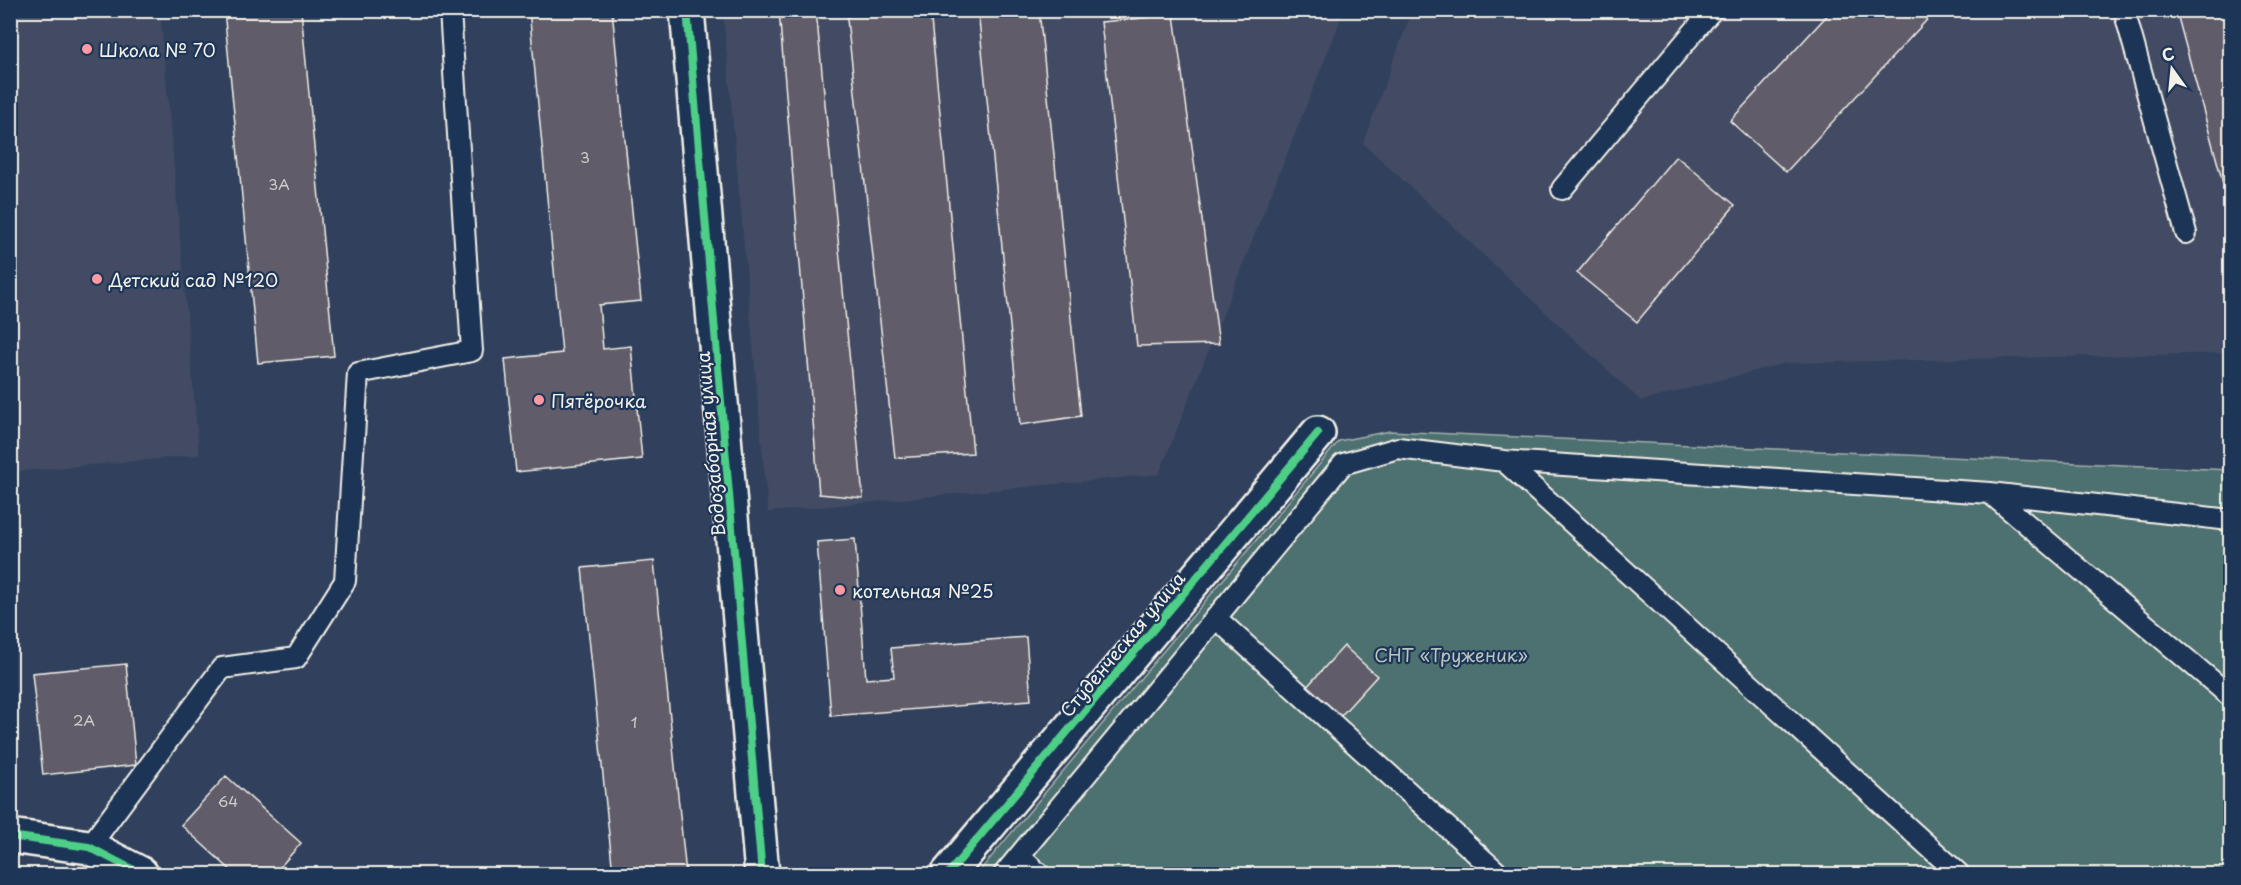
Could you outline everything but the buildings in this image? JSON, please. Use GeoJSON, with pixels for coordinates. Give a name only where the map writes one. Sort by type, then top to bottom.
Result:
{"type":"FeatureCollection","features":[{"type":"Feature","properties":{"kind":"street","name":"Водозаборная улица"},"geometry":{"type":"LineString","coordinates":[[687,10],[762,874]]}},
{"type":"Feature","properties":{"kind":"street","name":"Студенческая улица"},"geometry":{"type":"LineString","coordinates":[[948,874],[1318,434]]}},
{"type":"Feature","properties":{"kind":"street"},"geometry":{"type":"LineString","coordinates":[[10,836],[89,847],[141,874]]}},
{"type":"Feature","properties":{"kind":"lane"},"geometry":{"type":"LineString","coordinates":[[89,847],[222,668],[296,658],[345,581],[358,373],[472,351],[450,10]]}},
{"type":"Feature","properties":{"kind":"lane"},"geometry":{"type":"LineString","coordinates":[[1562,189],[1712,10]]}},
{"type":"Feature","properties":{"kind":"lane"},"geometry":{"type":"LineString","coordinates":[[2124,10],[2186,233]]}},
{"type":"Feature","properties":{"kind":"lane"},"geometry":{"type":"LineString","coordinates":[[1004,874],[1343,464],[1398,448],[1504,461],[1990,493],[2230,520]]}},
{"type":"Feature","properties":{"kind":"lane"},"geometry":{"type":"LineString","coordinates":[[1504,461],[1959,874]]}},
{"type":"Feature","properties":{"kind":"lane"},"geometry":{"type":"LineString","coordinates":[[1990,493],[2230,696]]}},
{"type":"Feature","properties":{"kind":"lane"},"geometry":{"type":"LineString","coordinates":[[1217,619],[1499,874]]}},
{"type":"Feature","properties":{"kind":"lane"},"geometry":{"type":"LineString","coordinates":[[1019,856],[1039,874]]}},
{"type":"Feature","properties":{"kind":"shaded area","name":"Детский сад №120"},"geometry":{"type":"Polygon","coordinates":[[[11,10],[160,11],[199,455],[11,472],[11,10]]]}},
{"type":"Feature","properties":{"kind":"shaded area"},"geometry":{"type":"Polygon","coordinates":[[[723,11],[1344,11],[1159,474],[768,512],[723,11]]]}},
{"type":"Feature","properties":{"kind":"shaded area"},"geometry":{"type":"Polygon","coordinates":[[[1412,11],[2230,11],[2230,353],[1784,363],[1641,401],[1363,143],[1412,11]]]}},
{"type":"Feature","properties":{"kind":"green space","name":"СНТ «Труженик»"},"geometry":{"type":"Polygon","coordinates":[[[1390,431],[2230,470],[2230,874],[977,874],[1339,441],[1390,431]]]}},
{"type":"Feature","properties":{"kind":"cycle path"},"geometry":{"type":"LineString","coordinates":[[687,10],[762,874]]}},
{"type":"Feature","properties":{"kind":"cycle path"},"geometry":{"type":"LineString","coordinates":[[948,874],[1318,433]]}},
{"type":"Feature","properties":{"kind":"cycle path"},"geometry":{"type":"LineString","coordinates":[[10,836],[89,847],[141,874]]}},
{"type":"Feature","properties":{"kind":"place","name":"Школа № 70"},"geometry":{"type":"Point","coordinates":[87,49]}},
{"type":"Feature","properties":{"kind":"place","name":"Детский сад №120"},"geometry":{"type":"Point","coordinates":[97,279]}},
{"type":"Feature","properties":{"kind":"place","name":"Пятёрочка"},"geometry":{"type":"Point","coordinates":[539,400]}},
{"type":"Feature","properties":{"kind":"place","name":"котельная №25"},"geometry":{"type":"Point","coordinates":[840,590]}}]}
